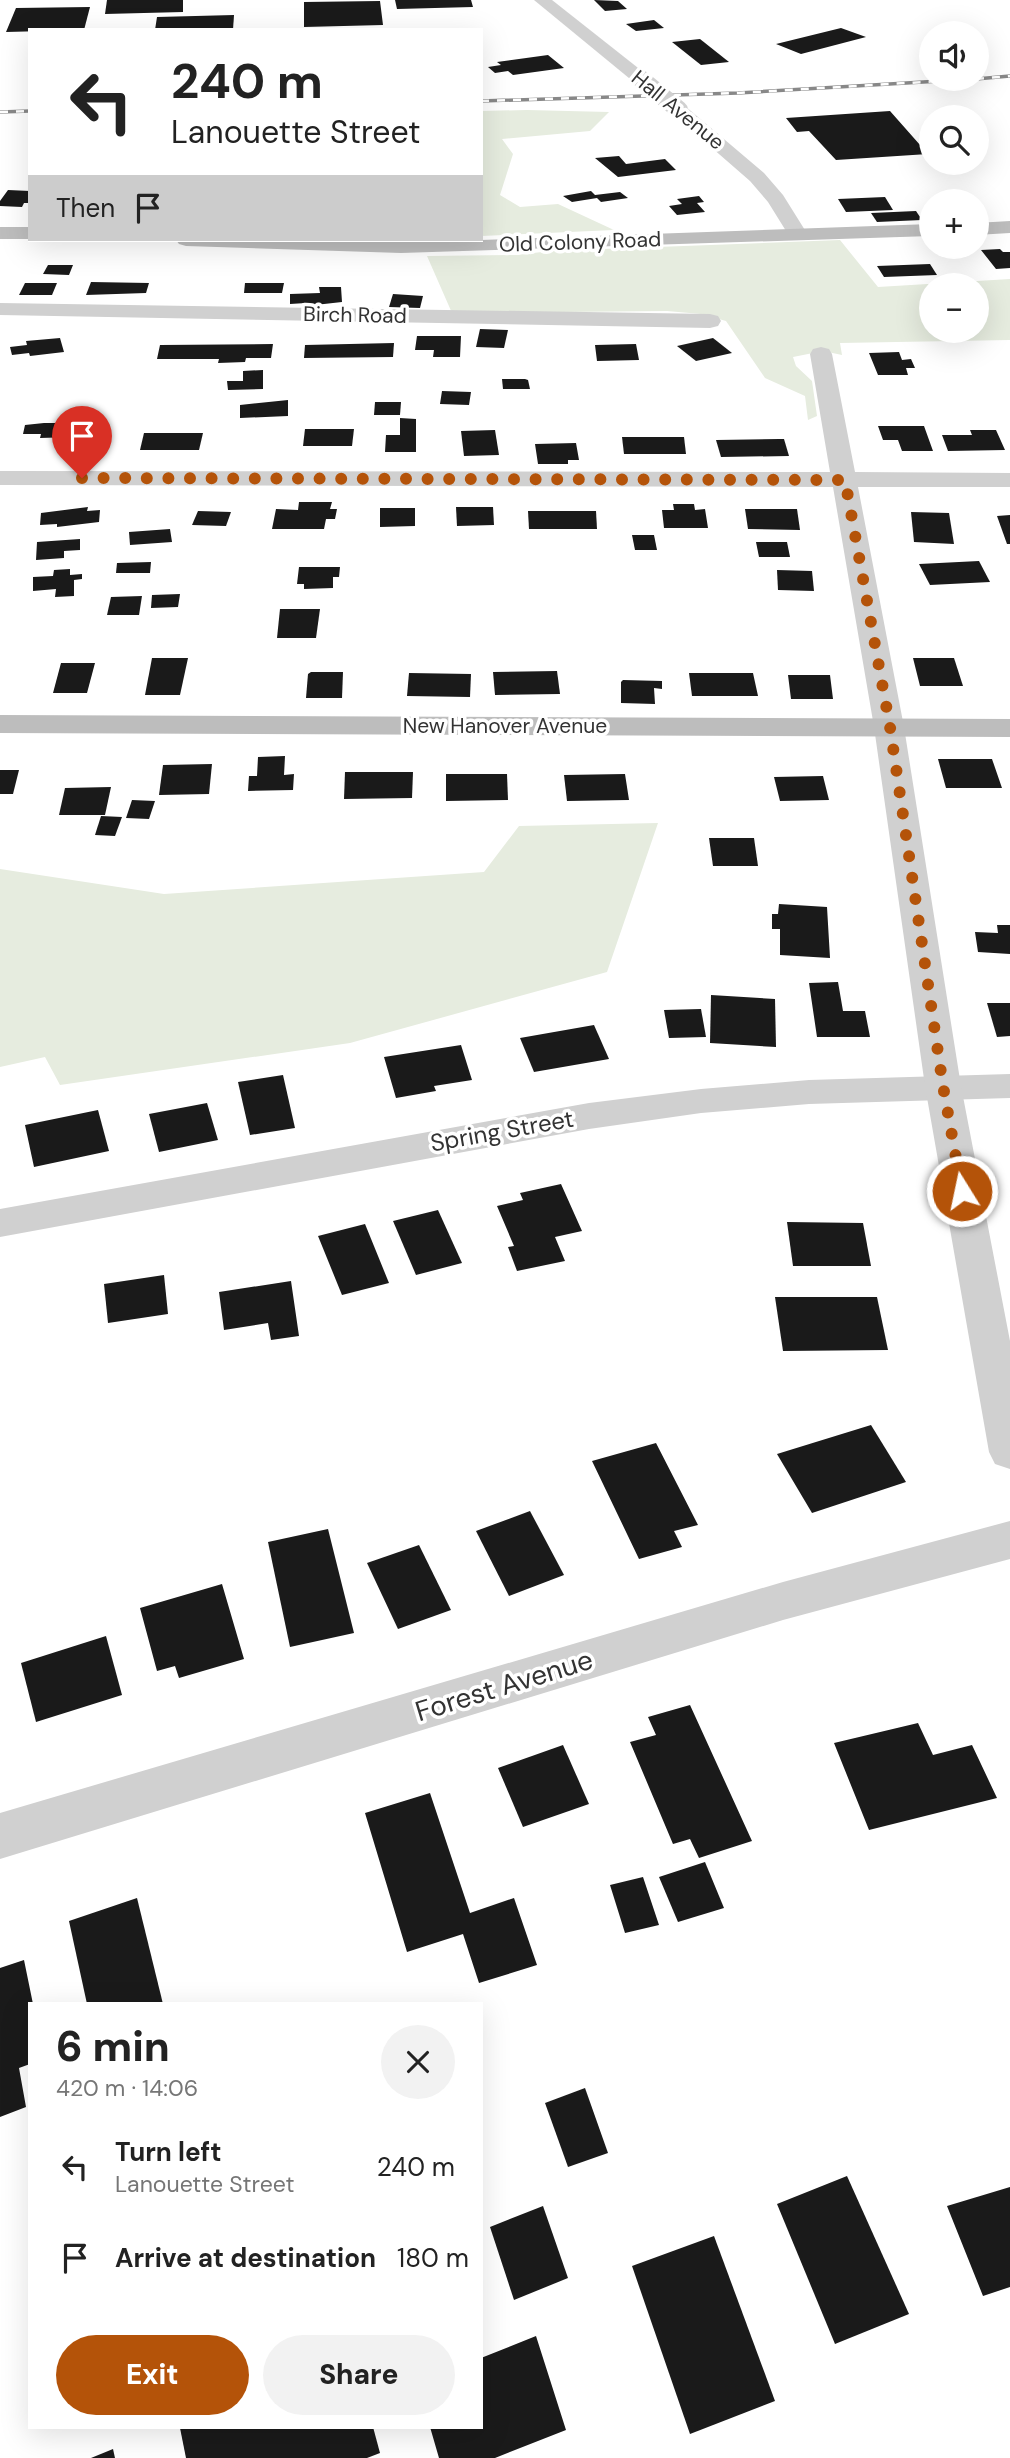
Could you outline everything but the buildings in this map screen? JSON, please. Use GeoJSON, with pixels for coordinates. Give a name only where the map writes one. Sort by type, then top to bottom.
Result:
{"type":"FeatureCollection","features":[{"type":"Feature","properties":{"kind":"main road"},"geometry":{"type":"LineString","coordinates":[[989,228],[1010,227]]}},
{"type":"Feature","properties":{"kind":"main road","name":"Old Colony Road"},"geometry":{"type":"LineString","coordinates":[[247,242],[401,247],[919,230]]}},
{"type":"Feature","properties":{"kind":"main road"},"geometry":{"type":"LineString","coordinates":[[0,233],[28,233]]}},
{"type":"Feature","properties":{"kind":"main road","name":"New Hanover Avenue"},"geometry":{"type":"LineString","coordinates":[[0,724],[1010,727]]}},
{"type":"Feature","properties":{"kind":"street","name":"Hall Avenue"},"geometry":{"type":"LineString","coordinates":[[542,0],[679,110],[757,177],[776,198],[798,235]]}},
{"type":"Feature","properties":{"kind":"street","name":"Birch Road"},"geometry":{"type":"LineString","coordinates":[[0,309],[710,321]]}},
{"type":"Feature","properties":{"kind":"street"},"geometry":{"type":"LineString","coordinates":[[821,354],[890,727],[943,1086],[1010,1452]]}},
{"type":"Feature","properties":{"kind":"street"},"geometry":{"type":"LineString","coordinates":[[0,478],[1010,480]]}},
{"type":"Feature","properties":{"kind":"street","name":"Spring Street"},"geometry":{"type":"LineString","coordinates":[[0,1223],[589,1116],[701,1101],[809,1091],[1010,1086]]}},
{"type":"Feature","properties":{"kind":"street","name":"Forest Avenue"},"geometry":{"type":"LineString","coordinates":[[0,1836],[783,1601],[1010,1540]]}},
{"type":"Feature","properties":{"kind":"shaded area"},"geometry":{"type":"Polygon","coordinates":[[[483,111],[609,112],[590,131],[502,139],[513,154],[500,195],[520,207],[558,204],[614,230],[483,236],[483,111]]]}},
{"type":"Feature","properties":{"kind":"shaded area"},"geometry":{"type":"Polygon","coordinates":[[[840,240],[878,287],[919,285],[919,342],[840,343],[842,355],[823,351],[793,357],[796,366],[812,381],[817,416],[808,420],[805,396],[765,378],[726,321],[701,314],[667,311],[452,313],[427,256],[517,255],[550,251],[840,240]]]}},
{"type":"Feature","properties":{"kind":"shaded area"},"geometry":{"type":"Polygon","coordinates":[[[1010,279],[1010,340],[989,340],[989,280],[1010,279]]]}},
{"type":"Feature","properties":{"kind":"shaded area"},"geometry":{"type":"Polygon","coordinates":[[[658,823],[607,972],[350,1043],[60,1085],[45,1057],[0,1067],[0,869],[164,894],[484,872],[519,826],[658,823]]]}},
{"type":"Feature","properties":{"kind":"railway"},"geometry":{"type":"LineString","coordinates":[[989,78],[1010,76]]}},
{"type":"Feature","properties":{"kind":"railway"},"geometry":{"type":"LineString","coordinates":[[483,101],[738,93],[919,82]]}},
{"type":"Feature","properties":{"kind":"railway"},"geometry":{"type":"LineString","coordinates":[[0,112],[28,111]]}},
{"type":"Feature","properties":{"kind":"route"},"geometry":{"type":"LineString","coordinates":[[82,478],[845,480],[890,727],[943,1086],[962,1191]]}}]}
